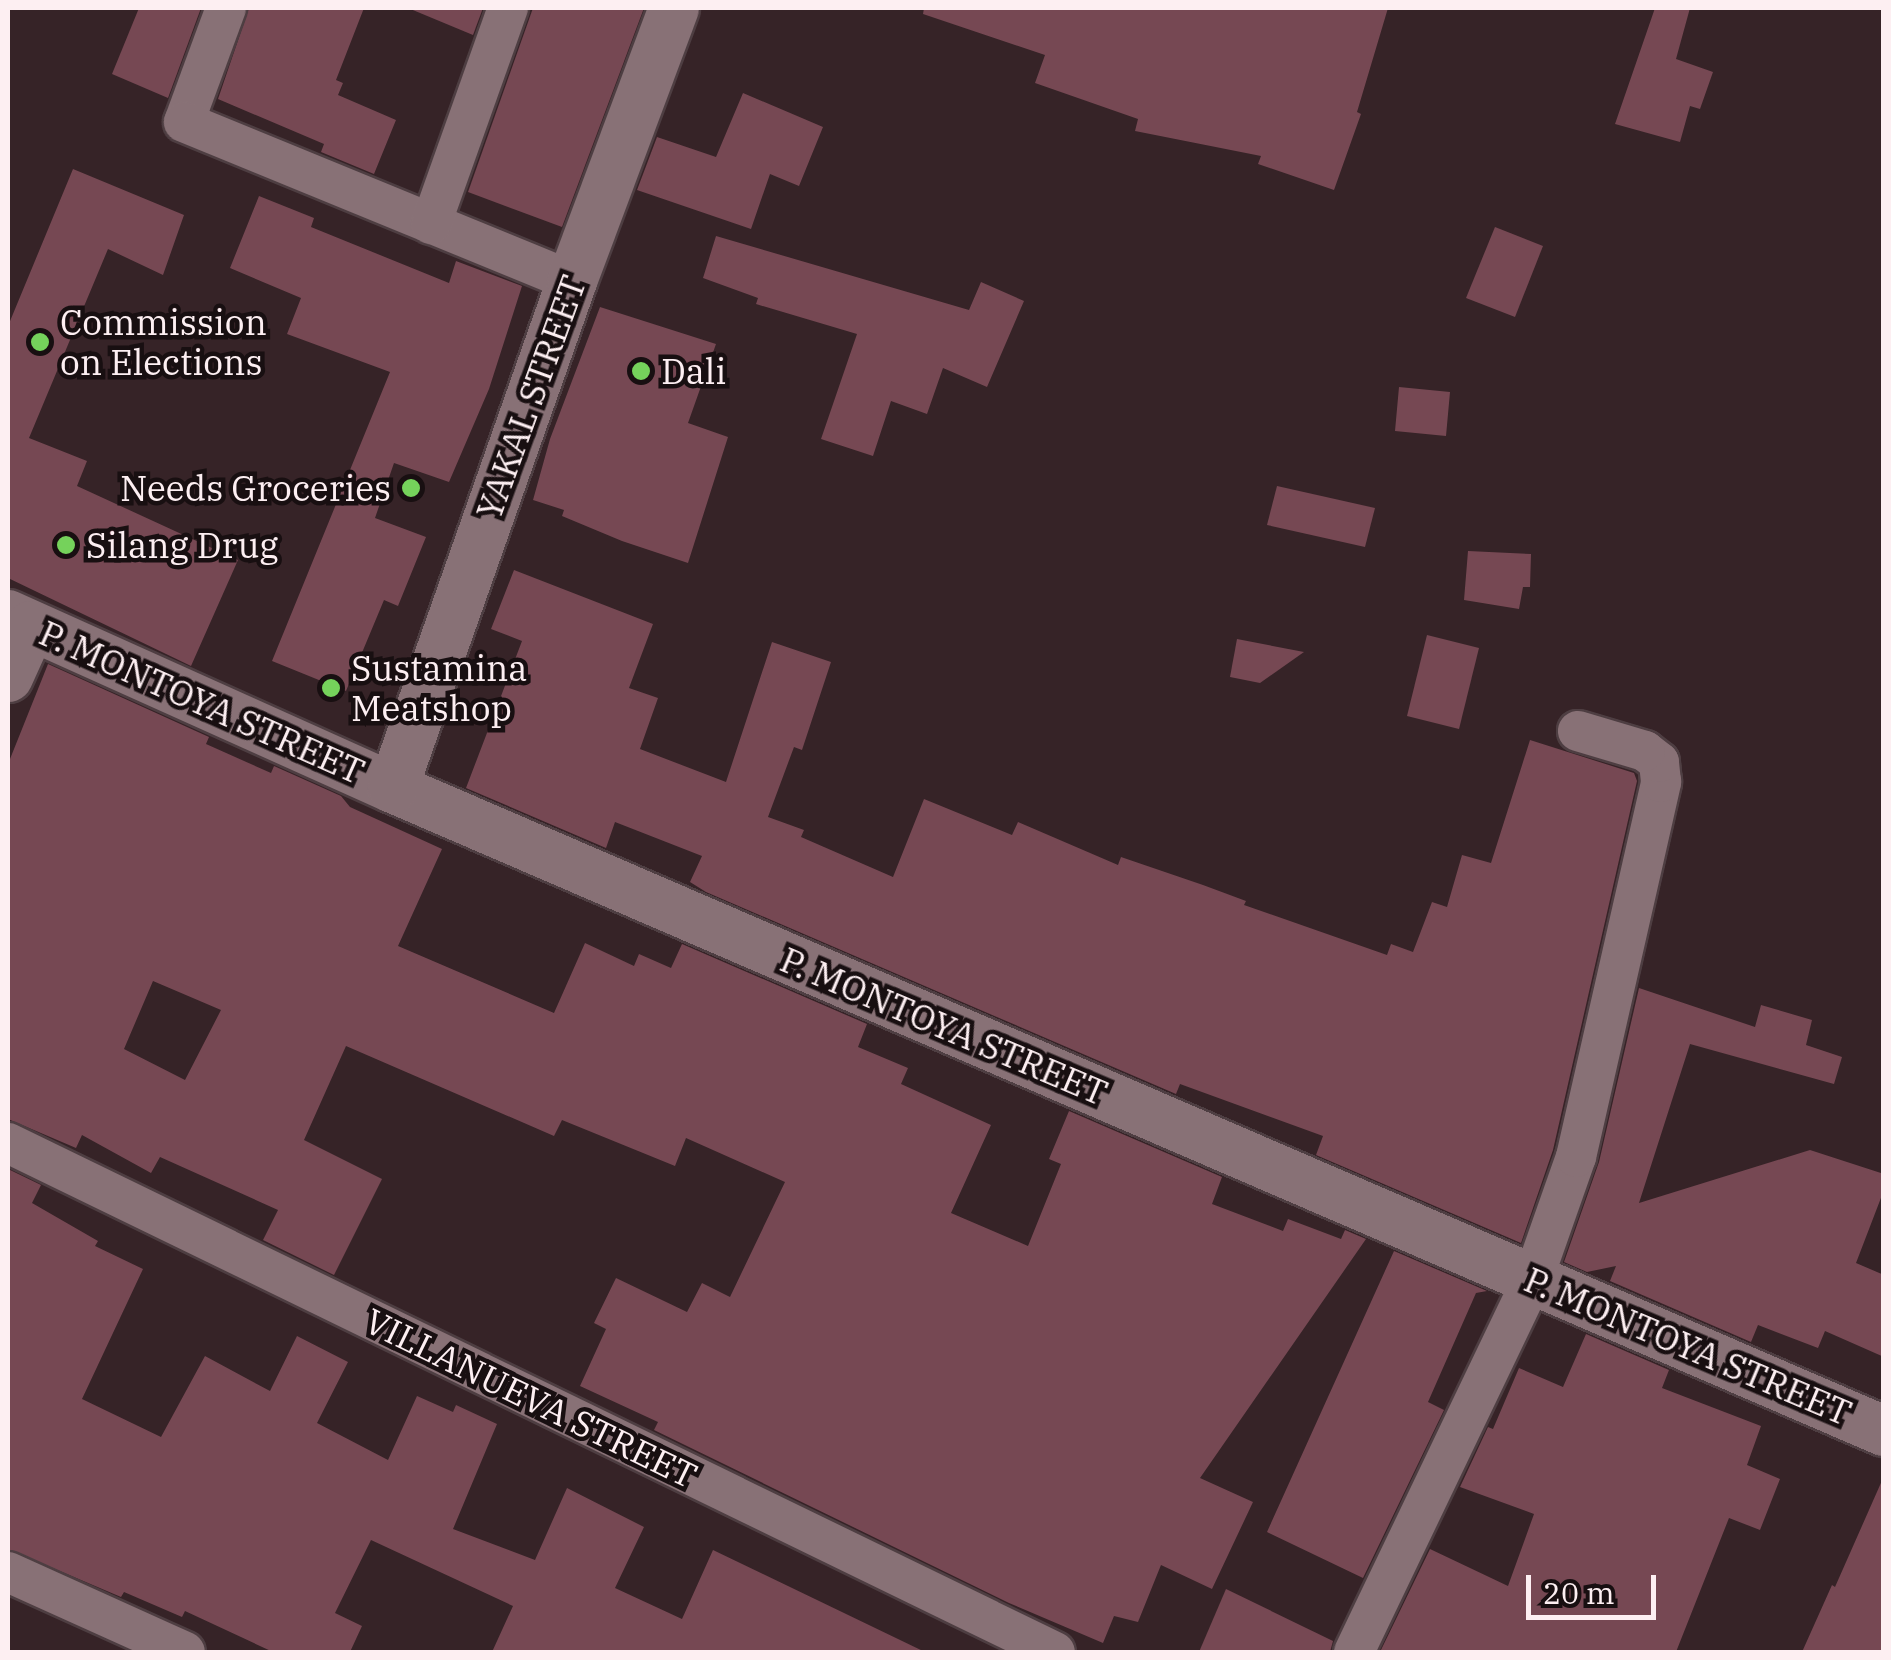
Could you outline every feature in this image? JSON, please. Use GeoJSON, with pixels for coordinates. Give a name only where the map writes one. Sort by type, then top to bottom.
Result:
{"type":"FeatureCollection","features":[{"type":"Feature","properties":{"kind":"street"},"geometry":{"type":"LineString","coordinates":[[226,8],[184,122],[572,281]]}},
{"type":"Feature","properties":{"kind":"street"},"geometry":{"type":"LineString","coordinates":[[431,224],[508,8]]}},
{"type":"Feature","properties":{"kind":"street","name":"YAKAL STREET"},"geometry":{"type":"LineString","coordinates":[[393,788],[572,281],[674,8]]}},
{"type":"Feature","properties":{"kind":"street"},"geometry":{"type":"LineString","coordinates":[[8,677],[19,620]]}},
{"type":"Feature","properties":{"kind":"street","name":"P. MONTOYA STREET"},"geometry":{"type":"LineString","coordinates":[[19,620],[393,788],[1884,1431]]}},
{"type":"Feature","properties":{"kind":"street"},"geometry":{"type":"LineString","coordinates":[[1354,1652],[1533,1279],[1576,1157],[1661,782],[1659,762],[1645,751],[1578,732]]}},
{"type":"Feature","properties":{"kind":"street","name":"VILLANUEVA STREET"},"geometry":{"type":"LineString","coordinates":[[8,1143],[1055,1652]]}},
{"type":"Feature","properties":{"kind":"street"},"geometry":{"type":"LineString","coordinates":[[8,1572],[185,1652]]}},
{"type":"Feature","properties":{"kind":"building"},"geometry":{"type":"Polygon","coordinates":[[[139,8],[201,8],[168,98],[112,74],[139,8]]]}},
{"type":"Feature","properties":{"kind":"building"},"geometry":{"type":"Polygon","coordinates":[[[249,8],[364,8],[336,80],[343,83],[338,95],[396,120],[374,174],[321,152],[324,144],[218,99],[249,8]]]}},
{"type":"Feature","properties":{"kind":"building"},"geometry":{"type":"Polygon","coordinates":[[[408,8],[483,8],[473,35],[408,8]]]}},
{"type":"Feature","properties":{"kind":"building"},"geometry":{"type":"Polygon","coordinates":[[[533,8],[644,8],[562,227],[468,192],[533,8]]]}},
{"type":"Feature","properties":{"kind":"building"},"geometry":{"type":"Polygon","coordinates":[[[924,8],[1388,8],[1357,112],[1361,114],[1334,190],[1258,164],[1261,156],[1135,131],[1138,119],[1035,83],[1045,55],[923,14],[924,8]]]}},
{"type":"Feature","properties":{"kind":"building"},"geometry":{"type":"Polygon","coordinates":[[[1655,8],[1690,8],[1676,59],[1713,72],[1700,109],[1690,106],[1680,142],[1615,124],[1655,8]]]}},
{"type":"Feature","properties":{"kind":"building"},"geometry":{"type":"Polygon","coordinates":[[[743,93],[823,127],[799,186],[770,174],[751,229],[637,190],[657,137],[716,157],[743,93]]]}},
{"type":"Feature","properties":{"kind":"building"},"geometry":{"type":"Polygon","coordinates":[[[73,169],[184,215],[163,275],[108,249],[29,438],[87,461],[77,486],[238,560],[191,666],[8,578],[8,326],[73,169]]]}},
{"type":"Feature","properties":{"kind":"building"},"geometry":{"type":"Polygon","coordinates":[[[259,196],[314,218],[311,227],[449,283],[456,261],[522,286],[489,389],[449,482],[394,463],[375,518],[426,537],[398,606],[384,600],[346,691],[272,661],[390,372],[287,334],[301,298],[230,268],[259,196]]]}},
{"type":"Feature","properties":{"kind":"building"},"geometry":{"type":"Polygon","coordinates":[[[1495,227],[1543,246],[1515,317],[1466,298],[1495,227]]]}},
{"type":"Feature","properties":{"kind":"building"},"geometry":{"type":"Polygon","coordinates":[[[716,236],[969,310],[981,282],[1024,301],[987,387],[943,368],[927,414],[891,401],[873,456],[821,439],[857,334],[756,304],[758,298],[703,278],[716,236]]]}},
{"type":"Feature","properties":{"kind":"building"},"geometry":{"type":"Polygon","coordinates":[[[600,307],[716,344],[688,423],[728,437],[688,563],[622,541],[562,516],[564,510],[533,500],[550,439],[600,307]]]}},
{"type":"Feature","properties":{"kind":"building"},"geometry":{"type":"Polygon","coordinates":[[[1399,387],[1450,392],[1446,436],[1395,431],[1399,387]]]}},
{"type":"Feature","properties":{"kind":"building"},"geometry":{"type":"Polygon","coordinates":[[[1277,486],[1375,508],[1365,547],[1267,525],[1277,486]]]}},
{"type":"Feature","properties":{"kind":"building"},"geometry":{"type":"Polygon","coordinates":[[[1468,551],[1531,554],[1530,587],[1523,587],[1519,609],[1464,600],[1468,551]]]}},
{"type":"Feature","properties":{"kind":"building"},"geometry":{"type":"Polygon","coordinates":[[[514,570],[653,624],[629,688],[658,698],[640,749],[726,782],[772,642],[831,662],[802,750],[794,747],[768,817],[804,830],[801,837],[893,877],[924,799],[1012,835],[1018,822],[1118,865],[1121,857],[1387,955],[1391,944],[1413,952],[1432,902],[1447,907],[1462,855],[1491,863],[1530,740],[1634,773],[1637,781],[1553,1150],[1521,1243],[1316,1155],[1323,1136],[1180,1084],[1176,1094],[706,892],[690,882],[702,856],[615,822],[606,848],[466,788],[522,641],[491,629],[514,570]]]}},
{"type":"Feature","properties":{"kind":"building"},"geometry":{"type":"Polygon","coordinates":[[[1427,635],[1479,648],[1459,729],[1407,716],[1427,635]]]}},
{"type":"Feature","properties":{"kind":"building"},"geometry":{"type":"Polygon","coordinates":[[[1237,639],[1304,652],[1260,683],[1230,677],[1237,639]]]}},
{"type":"Feature","properties":{"kind":"building"},"geometry":{"type":"Polygon","coordinates":[[[48,664],[209,737],[206,744],[271,773],[274,766],[341,796],[350,807],[442,849],[398,946],[554,1013],[585,943],[634,966],[639,954],[671,968],[682,944],[867,1024],[858,1047],[908,1068],[901,1084],[991,1125],[951,1213],[1028,1246],[1061,1164],[1049,1159],[1069,1111],[1222,1177],[1212,1204],[1283,1231],[1288,1219],[1341,1239],[1345,1230],[1366,1239],[1200,1478],[1253,1502],[1212,1589],[1161,1565],[1138,1622],[1114,1616],[1103,1643],[1009,1603],[654,1430],[658,1422],[580,1386],[606,1329],[594,1323],[616,1278],[687,1312],[702,1283],[730,1297],[785,1182],[686,1138],[675,1166],[562,1120],[554,1136],[346,1046],[304,1140],[382,1179],[334,1275],[263,1240],[278,1210],[160,1157],[151,1173],[82,1135],[76,1148],[8,1119],[8,764],[48,664]],[[153,981],[124,1049],[185,1080],[221,1010],[153,981]]]}},
{"type":"Feature","properties":{"kind":"building"},"geometry":{"type":"Polygon","coordinates":[[[1639,988],[1755,1027],[1761,1005],[1812,1020],[1806,1045],[1842,1057],[1834,1084],[1690,1044],[1639,1203],[1810,1150],[1884,1174],[1884,1190],[1856,1263],[1884,1275],[1884,1357],[1825,1331],[1818,1348],[1758,1325],[1751,1342],[1610,1281],[1616,1266],[1587,1272],[1564,1262],[1599,1162],[1639,988]]]}},
{"type":"Feature","properties":{"kind":"building"},"geometry":{"type":"Polygon","coordinates":[[[8,1169],[41,1185],[32,1203],[98,1241],[95,1246],[143,1269],[82,1399],[161,1437],[205,1356],[270,1391],[297,1336],[348,1362],[317,1423],[388,1460],[417,1396],[453,1412],[456,1405],[497,1424],[453,1529],[535,1560],[567,1488],[644,1527],[615,1588],[682,1619],[713,1550],[925,1652],[492,1652],[513,1606],[371,1540],[335,1613],[362,1626],[350,1652],[273,1652],[185,1611],[182,1617],[124,1592],[121,1597],[8,1549],[8,1169]]]}},
{"type":"Feature","properties":{"kind":"building"},"geometry":{"type":"Polygon","coordinates":[[[1394,1251],[1487,1291],[1476,1293],[1428,1402],[1444,1410],[1363,1578],[1267,1532],[1394,1251]]]}},
{"type":"Feature","properties":{"kind":"building"},"geometry":{"type":"Polygon","coordinates":[[[1586,1334],[1669,1370],[1662,1388],[1761,1426],[1747,1465],[1780,1479],[1760,1530],[1729,1518],[1676,1652],[1380,1652],[1430,1549],[1508,1586],[1534,1514],[1460,1487],[1488,1427],[1493,1429],[1519,1368],[1563,1387],[1586,1334]]]}},
{"type":"Feature","properties":{"kind":"building"},"geometry":{"type":"Polygon","coordinates":[[[1884,1476],[1884,1652],[1802,1652],[1832,1585],[1835,1587],[1884,1476]]]}},
{"type":"Feature","properties":{"kind":"building"},"geometry":{"type":"Polygon","coordinates":[[[1226,1589],[1333,1641],[1330,1652],[1199,1652],[1226,1589]]]}},
{"type":"Feature","properties":{"kind":"place","name":"Commission on Elections"},"geometry":{"type":"Point","coordinates":[40,342]}},
{"type":"Feature","properties":{"kind":"place","name":"Dali"},"geometry":{"type":"Point","coordinates":[641,371]}},
{"type":"Feature","properties":{"kind":"place","name":"Needs Groceries"},"geometry":{"type":"Point","coordinates":[411,488]}},
{"type":"Feature","properties":{"kind":"place","name":"Silang Drug"},"geometry":{"type":"Point","coordinates":[66,545]}},
{"type":"Feature","properties":{"kind":"place","name":"Sustamina Meatshop"},"geometry":{"type":"Point","coordinates":[331,688]}}]}
